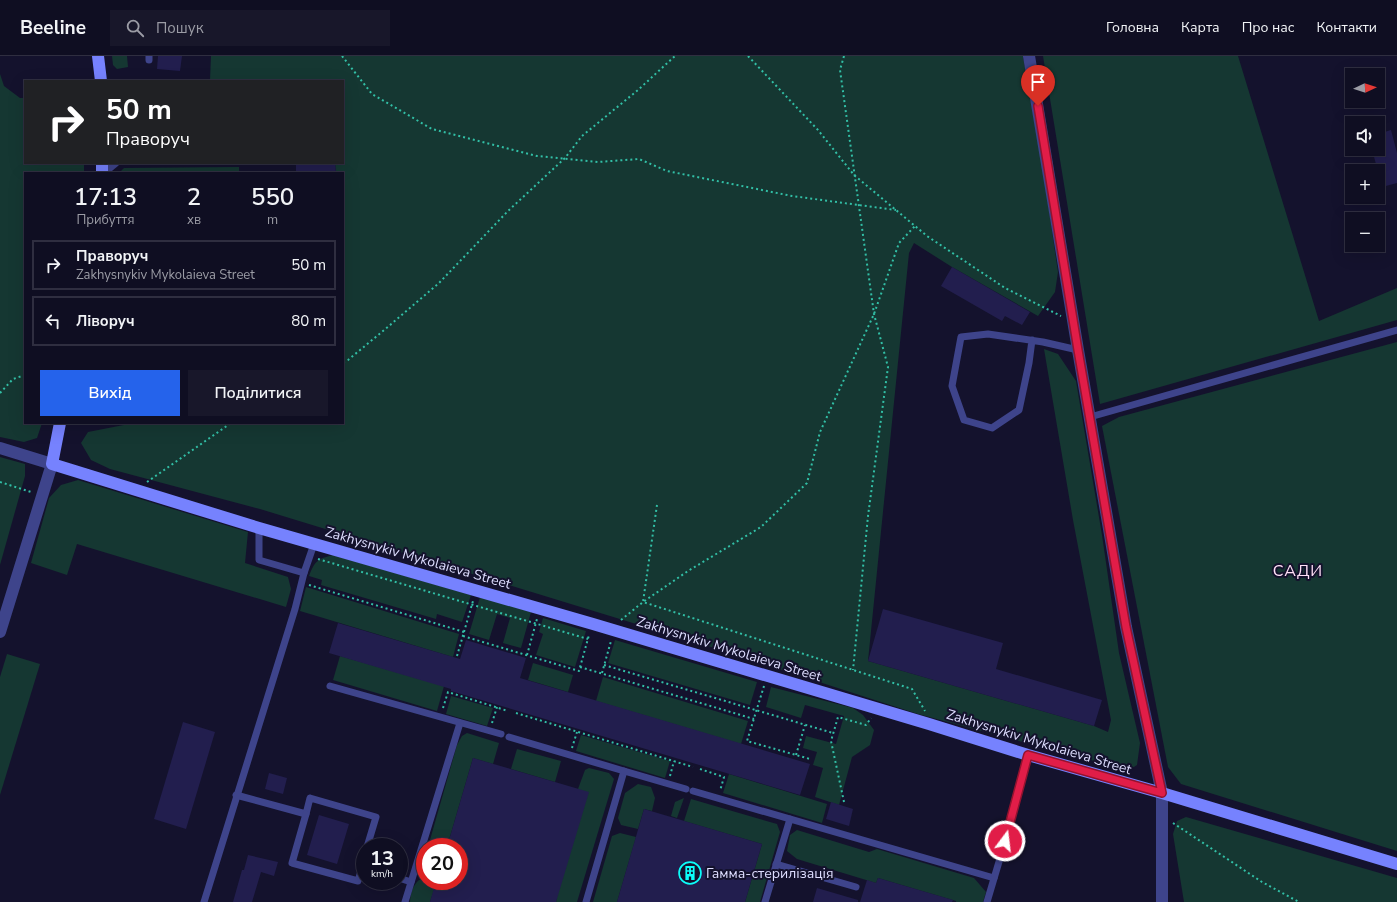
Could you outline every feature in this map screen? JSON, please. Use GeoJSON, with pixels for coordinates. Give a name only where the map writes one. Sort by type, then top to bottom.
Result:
{"type":"FeatureCollection","features":[{"type":"Feature","properties":{"kind":"street"},"geometry":{"type":"LineString","coordinates":[[98,56],[103,79]]}},
{"type":"Feature","properties":{"kind":"street"},"geometry":{"type":"LineString","coordinates":[[1029,56],[1126,627],[1162,793],[1162,902]]}},
{"type":"Feature","properties":{"kind":"street"},"geometry":{"type":"LineString","coordinates":[[0,632],[52,464],[60,424]]}},
{"type":"Feature","properties":{"kind":"street"},"geometry":{"type":"LineString","coordinates":[[0,448],[52,464]]}},
{"type":"Feature","properties":{"kind":"street","name":"Zakhysnykiv Mykolaieva Street"},"geometry":{"type":"LineString","coordinates":[[52,464],[259,528],[540,608],[1397,864]]}},
{"type":"Feature","properties":{"kind":"lane"},"geometry":{"type":"LineString","coordinates":[[104,172],[115,164]]}},
{"type":"Feature","properties":{"kind":"lane"},"geometry":{"type":"LineString","coordinates":[[1090,417],[1397,330]]}},
{"type":"Feature","properties":{"kind":"lane"},"geometry":{"type":"LineString","coordinates":[[1032,340],[1030,362],[1019,410],[992,428],[964,420],[952,386],[961,337],[988,334],[1032,340],[1078,350]]}},
{"type":"Feature","properties":{"kind":"lane"},"geometry":{"type":"LineString","coordinates":[[259,528],[259,560],[304,573]]}},
{"type":"Feature","properties":{"kind":"lane"},"geometry":{"type":"LineString","coordinates":[[204,902],[314,544]]}},
{"type":"Feature","properties":{"kind":"lane"},"geometry":{"type":"LineString","coordinates":[[330,686],[505,735],[994,878]]}},
{"type":"Feature","properties":{"kind":"lane"},"geometry":{"type":"LineString","coordinates":[[405,902],[460,723]]}},
{"type":"Feature","properties":{"kind":"lane"},"geometry":{"type":"LineString","coordinates":[[987,902],[1028,755]]}},
{"type":"Feature","properties":{"kind":"lane"},"geometry":{"type":"LineString","coordinates":[[586,902],[624,771]]}},
{"type":"Feature","properties":{"kind":"lane"},"geometry":{"type":"LineString","coordinates":[[236,794],[306,814]]}},
{"type":"Feature","properties":{"kind":"lane"},"geometry":{"type":"LineString","coordinates":[[356,880],[292,863],[310,798],[376,817],[370,838]]}},
{"type":"Feature","properties":{"kind":"lane"},"geometry":{"type":"LineString","coordinates":[[765,902],[790,819]]}},
{"type":"Feature","properties":{"kind":"lane"},"geometry":{"type":"LineString","coordinates":[[776,864],[856,887]]}},
{"type":"Feature","properties":{"kind":"path"},"geometry":{"type":"LineString","coordinates":[[342,56],[372,94],[432,129],[537,156],[598,162],[639,159],[667,171],[792,196],[896,210]]}},
{"type":"Feature","properties":{"kind":"path"},"geometry":{"type":"LineString","coordinates":[[344,362],[348,360],[439,283],[508,211],[564,158],[582,136],[638,90],[676,56]]}},
{"type":"Feature","properties":{"kind":"path"},"geometry":{"type":"LineString","coordinates":[[748,56],[818,130],[854,175],[927,236],[1005,288],[1073,321]]}},
{"type":"Feature","properties":{"kind":"path"},"geometry":{"type":"LineString","coordinates":[[844,56],[840,70],[858,205],[874,314],[888,367],[868,516],[853,670]]}},
{"type":"Feature","properties":{"kind":"path"},"geometry":{"type":"LineString","coordinates":[[602,674],[612,630],[643,602],[688,571],[760,527],[807,483],[820,432],[874,314],[899,243],[915,226]]}},
{"type":"Feature","properties":{"kind":"path"},"geometry":{"type":"LineString","coordinates":[[0,393],[13,379],[24,375]]}},
{"type":"Feature","properties":{"kind":"path"},"geometry":{"type":"LineString","coordinates":[[137,490],[230,424]]}},
{"type":"Feature","properties":{"kind":"path"},"geometry":{"type":"LineString","coordinates":[[0,482],[42,495]]}},
{"type":"Feature","properties":{"kind":"path"},"geometry":{"type":"LineString","coordinates":[[643,602],[657,505]]}},
{"type":"Feature","properties":{"kind":"path"},"geometry":{"type":"LineString","coordinates":[[309,557],[588,639]]}},
{"type":"Feature","properties":{"kind":"path"},"geometry":{"type":"LineString","coordinates":[[302,583],[464,632]]}},
{"type":"Feature","properties":{"kind":"path"},"geometry":{"type":"LineString","coordinates":[[457,656],[477,590]]}},
{"type":"Feature","properties":{"kind":"path"},"geometry":{"type":"LineString","coordinates":[[643,602],[912,689],[924,710],[929,724]]}},
{"type":"Feature","properties":{"kind":"path"},"geometry":{"type":"LineString","coordinates":[[527,655],[540,608]]}},
{"type":"Feature","properties":{"kind":"path"},"geometry":{"type":"LineString","coordinates":[[462,636],[578,671],[593,624]]}},
{"type":"Feature","properties":{"kind":"path"},"geometry":{"type":"LineString","coordinates":[[604,665],[833,734]]}},
{"type":"Feature","properties":{"kind":"path"},"geometry":{"type":"LineString","coordinates":[[580,667],[754,720]]}},
{"type":"Feature","properties":{"kind":"path"},"geometry":{"type":"LineString","coordinates":[[767,676],[747,740],[810,759]]}},
{"type":"Feature","properties":{"kind":"path"},"geometry":{"type":"LineString","coordinates":[[440,717],[448,692],[508,711]]}},
{"type":"Feature","properties":{"kind":"path"},"geometry":{"type":"LineString","coordinates":[[490,731],[497,707]]}},
{"type":"Feature","properties":{"kind":"path"},"geometry":{"type":"LineString","coordinates":[[844,802],[831,741],[838,717],[866,725],[878,709]]}},
{"type":"Feature","properties":{"kind":"path"},"geometry":{"type":"LineString","coordinates":[[516,714],[693,767]]}},
{"type":"Feature","properties":{"kind":"path"},"geometry":{"type":"LineString","coordinates":[[796,755],[805,725]]}},
{"type":"Feature","properties":{"kind":"path"},"geometry":{"type":"LineString","coordinates":[[570,755],[577,732]]}},
{"type":"Feature","properties":{"kind":"path"},"geometry":{"type":"LineString","coordinates":[[668,783],[674,761]]}},
{"type":"Feature","properties":{"kind":"path"},"geometry":{"type":"LineString","coordinates":[[700,769],[724,777],[718,798]]}},
{"type":"Feature","properties":{"kind":"path"},"geometry":{"type":"LineString","coordinates":[[1162,816],[1262,882],[1299,902]]}},
{"type":"Feature","properties":{"kind":"green space"},"geometry":{"type":"Polygon","coordinates":[[[112,56],[127,56],[128,67],[117,69],[113,65],[112,56]]]}},
{"type":"Feature","properties":{"kind":"green space"},"geometry":{"type":"Polygon","coordinates":[[[211,56],[1023,56],[1045,183],[1058,272],[1055,292],[1038,316],[952,267],[914,243],[909,253],[868,661],[1094,726],[1108,732],[1111,720],[1073,520],[1044,349],[1058,354],[1076,381],[1102,535],[1119,653],[1140,743],[1137,765],[1126,772],[1098,762],[918,714],[708,646],[260,509],[110,469],[91,460],[81,443],[88,432],[129,424],[344,424],[344,172],[336,172],[335,164],[344,164],[344,80],[210,80],[211,56]]]}},
{"type":"Feature","properties":{"kind":"green space"},"geometry":{"type":"Polygon","coordinates":[[[1043,56],[1238,56],[1319,321],[1397,288],[1397,320],[1100,404],[1043,56]]]}},
{"type":"Feature","properties":{"kind":"green space"},"geometry":{"type":"Polygon","coordinates":[[[0,74],[4,86],[20,98],[24,98],[24,164],[84,164],[84,172],[24,172],[24,424],[42,424],[37,438],[24,442],[0,437],[0,74]]]}},
{"type":"Feature","properties":{"kind":"green space"},"geometry":{"type":"Polygon","coordinates":[[[239,167],[239,172],[120,172],[124,168],[239,167]]]}},
{"type":"Feature","properties":{"kind":"green space"},"geometry":{"type":"Polygon","coordinates":[[[1397,342],[1397,851],[1181,784],[1168,767],[1102,426],[1119,417],[1397,342]]]}},
{"type":"Feature","properties":{"kind":"green space"},"geometry":{"type":"Polygon","coordinates":[[[0,457],[25,464],[25,476],[0,565],[0,457]]]}},
{"type":"Feature","properties":{"kind":"green space"},"geometry":{"type":"Polygon","coordinates":[[[78,480],[248,532],[245,563],[288,577],[291,589],[286,607],[77,544],[67,575],[31,563],[49,498],[61,485],[78,480]]]}},
{"type":"Feature","properties":{"kind":"green space"},"geometry":{"type":"Polygon","coordinates":[[[333,555],[471,595],[462,622],[437,614],[436,619],[321,585],[322,580],[309,576],[317,561],[333,555]]]}},
{"type":"Feature","properties":{"kind":"green space"},"geometry":{"type":"Polygon","coordinates":[[[306,587],[459,634],[453,657],[300,611],[306,587]]]}},
{"type":"Feature","properties":{"kind":"green space"},"geometry":{"type":"Polygon","coordinates":[[[480,597],[531,612],[521,648],[503,643],[510,618],[497,614],[489,640],[469,634],[480,597]]]}},
{"type":"Feature","properties":{"kind":"green space"},"geometry":{"type":"Polygon","coordinates":[[[543,618],[586,631],[575,667],[536,655],[543,634],[539,632],[543,618]]]}},
{"type":"Feature","properties":{"kind":"green space"},"geometry":{"type":"Polygon","coordinates":[[[615,640],[757,682],[750,705],[608,663],[615,640]]]}},
{"type":"Feature","properties":{"kind":"green space"},"geometry":{"type":"Polygon","coordinates":[[[7,654],[40,664],[0,795],[0,677],[7,654]]]}},
{"type":"Feature","properties":{"kind":"green space"},"geometry":{"type":"Polygon","coordinates":[[[340,656],[444,686],[437,711],[333,680],[340,656]]]}},
{"type":"Feature","properties":{"kind":"green space"},"geometry":{"type":"Polygon","coordinates":[[[533,663],[573,675],[568,692],[528,680],[533,663]]]}},
{"type":"Feature","properties":{"kind":"green space"},"geometry":{"type":"Polygon","coordinates":[[[603,677],[748,721],[741,744],[596,701],[603,677]]]}},
{"type":"Feature","properties":{"kind":"green space"},"geometry":{"type":"Polygon","coordinates":[[[771,687],[853,708],[863,715],[874,730],[870,745],[852,757],[839,805],[815,797],[823,768],[813,765],[817,752],[803,748],[806,736],[836,744],[844,716],[805,705],[801,718],[766,707],[771,687]]]}},
{"type":"Feature","properties":{"kind":"green space"},"geometry":{"type":"Polygon","coordinates":[[[451,696],[493,708],[487,726],[446,714],[451,696]]]}},
{"type":"Feature","properties":{"kind":"green space"},"geometry":{"type":"Polygon","coordinates":[[[467,733],[499,743],[493,764],[473,758],[450,838],[431,838],[457,745],[462,736],[467,733]]]}},
{"type":"Feature","properties":{"kind":"green space"},"geometry":{"type":"Polygon","coordinates":[[[581,735],[670,761],[665,778],[576,751],[581,735]]]}},
{"type":"Feature","properties":{"kind":"green space"},"geometry":{"type":"Polygon","coordinates":[[[517,749],[561,761],[555,782],[511,769],[517,749]]]}},
{"type":"Feature","properties":{"kind":"green space"},"geometry":{"type":"Polygon","coordinates":[[[589,768],[609,773],[614,779],[577,902],[556,902],[578,789],[585,770],[589,768]]]}},
{"type":"Feature","properties":{"kind":"green space"},"geometry":{"type":"Polygon","coordinates":[[[729,774],[827,804],[822,823],[723,793],[729,774]]]}},
{"type":"Feature","properties":{"kind":"green space"},"geometry":{"type":"Polygon","coordinates":[[[638,784],[651,787],[655,798],[652,811],[644,809],[638,829],[621,825],[618,818],[625,793],[638,784]]]}},
{"type":"Feature","properties":{"kind":"green space"},"geometry":{"type":"Polygon","coordinates":[[[684,798],[677,818],[671,816],[675,802],[684,798]]]}},
{"type":"Feature","properties":{"kind":"green space"},"geometry":{"type":"Polygon","coordinates":[[[691,799],[777,824],[780,832],[760,902],[745,902],[762,844],[684,821],[691,799]]]}},
{"type":"Feature","properties":{"kind":"green space"},"geometry":{"type":"Polygon","coordinates":[[[1186,817],[1397,878],[1397,902],[1184,902],[1173,834],[1177,821],[1186,817]]]}},
{"type":"Feature","properties":{"kind":"green space"},"geometry":{"type":"Polygon","coordinates":[[[797,830],[869,852],[877,849],[974,878],[986,892],[983,902],[956,902],[878,878],[876,883],[797,859],[787,851],[790,835],[797,830]]]}},
{"type":"Feature","properties":{"kind":"green space"},"geometry":{"type":"Polygon","coordinates":[[[620,833],[636,837],[617,902],[593,902],[612,836],[620,833]]]}},
{"type":"Feature","properties":{"kind":"green space"},"geometry":{"type":"Polygon","coordinates":[[[416,883],[416,890],[434,890],[430,902],[410,902],[412,890],[416,883]]]}},
{"type":"Feature","properties":{"kind":"building"},"geometry":{"type":"Polygon","coordinates":[[[158,56],[182,56],[180,71],[157,69],[158,56]]]}},
{"type":"Feature","properties":{"kind":"building"},"geometry":{"type":"Polygon","coordinates":[[[1391,130],[1397,153],[1397,183],[1385,186],[1385,164],[1376,164],[1374,156],[1385,156],[1385,132],[1391,130]]]}},
{"type":"Feature","properties":{"kind":"building"},"geometry":{"type":"Polygon","coordinates":[[[296,164],[335,164],[336,172],[296,172],[296,164]]]}},
{"type":"Feature","properties":{"kind":"building"},"geometry":{"type":"Polygon","coordinates":[[[952,267],[1030,312],[1022,325],[1005,316],[1002,321],[941,286],[952,267]]]}},
{"type":"Feature","properties":{"kind":"building"},"geometry":{"type":"Polygon","coordinates":[[[883,609],[1003,643],[996,669],[1102,700],[1094,726],[868,661],[883,609]]]}},
{"type":"Feature","properties":{"kind":"building"},"geometry":{"type":"Polygon","coordinates":[[[338,623],[460,659],[466,640],[526,658],[520,678],[810,764],[800,795],[329,653],[338,623]]]}},
{"type":"Feature","properties":{"kind":"building"},"geometry":{"type":"Polygon","coordinates":[[[183,722],[215,732],[186,829],[154,819],[183,722]]]}},
{"type":"Feature","properties":{"kind":"building"},"geometry":{"type":"Polygon","coordinates":[[[473,758],[589,792],[556,902],[430,902],[433,890],[468,890],[468,838],[450,838],[473,758]]]}},
{"type":"Feature","properties":{"kind":"building"},"geometry":{"type":"Polygon","coordinates":[[[269,773],[287,778],[283,794],[265,789],[269,773]]]}},
{"type":"Feature","properties":{"kind":"building"},"geometry":{"type":"Polygon","coordinates":[[[831,802],[853,809],[849,826],[826,819],[831,802]]]}},
{"type":"Feature","properties":{"kind":"building","name":"Гамма-стерилізація"},"geometry":{"type":"Polygon","coordinates":[[[644,809],[762,844],[745,902],[617,902],[644,809]]]}},
{"type":"Feature","properties":{"kind":"building"},"geometry":{"type":"Polygon","coordinates":[[[319,815],[349,824],[337,864],[307,855],[319,815]]]}},
{"type":"Feature","properties":{"kind":"building"},"geometry":{"type":"Polygon","coordinates":[[[248,855],[278,862],[274,876],[261,872],[252,902],[233,902],[242,870],[244,870],[248,855]]]}},
{"type":"Feature","properties":{"kind":"building"},"geometry":{"type":"Polygon","coordinates":[[[878,878],[953,900],[952,902],[860,902],[867,880],[876,883],[878,878]]]}},
{"type":"Feature","properties":{"kind":"building"},"geometry":{"type":"Polygon","coordinates":[[[817,888],[858,900],[858,902],[813,902],[817,888]]]}},
{"type":"Feature","properties":{"kind":"place","name":"Гамма-стерилізація"},"geometry":{"type":"Point","coordinates":[690,873]}},
{"type":"Feature","properties":{"kind":"district","name":"САДИ"},"geometry":{"type":"Point","coordinates":[1298,571]}},
{"type":"Feature","properties":{"kind":"route"},"geometry":{"type":"LineString","coordinates":[[1005,841],[1028,755],[1162,793],[1126,627],[1038,106]]}}]}
